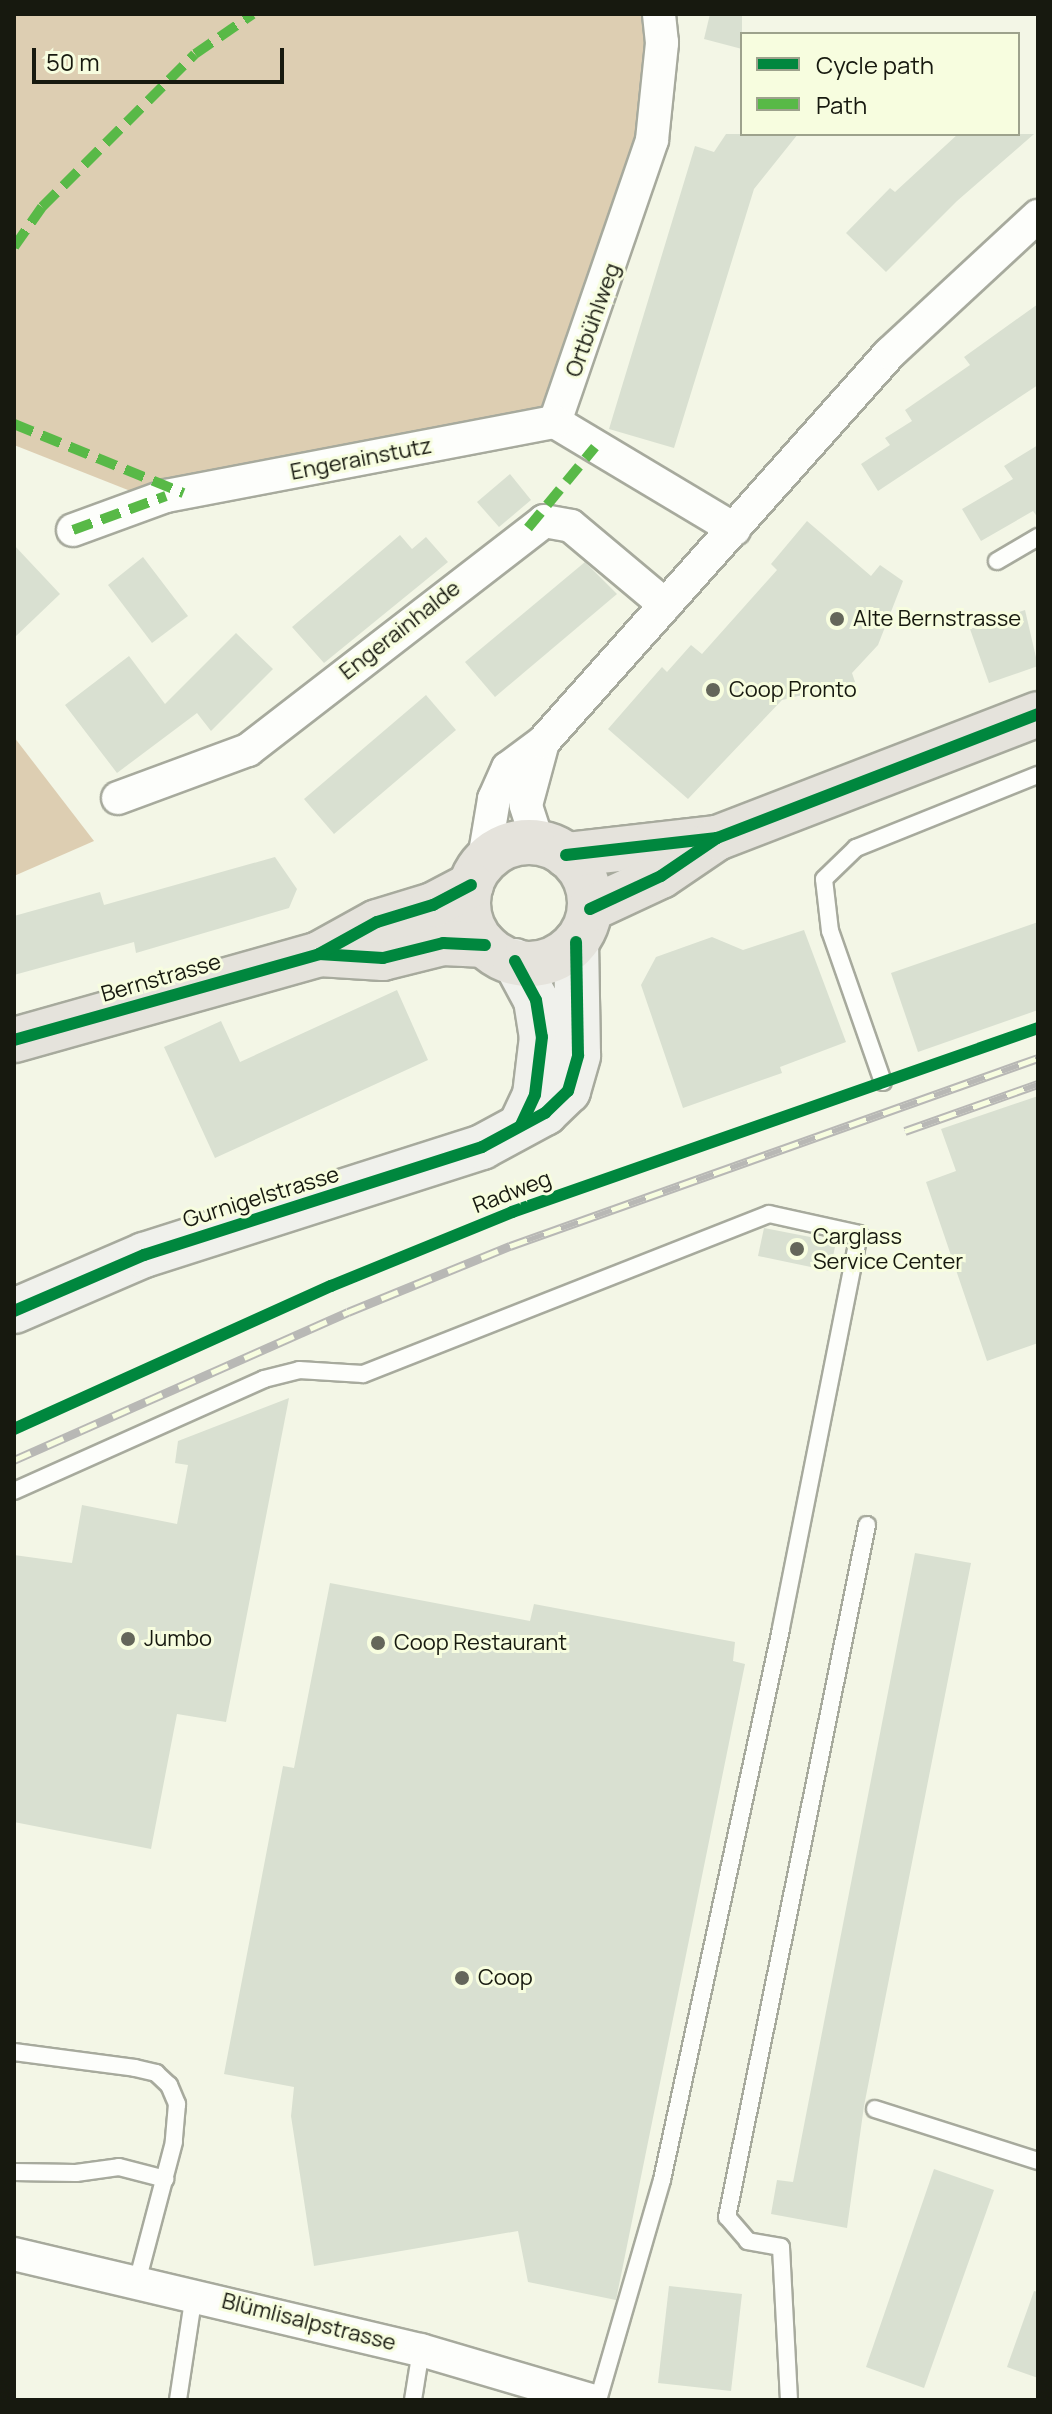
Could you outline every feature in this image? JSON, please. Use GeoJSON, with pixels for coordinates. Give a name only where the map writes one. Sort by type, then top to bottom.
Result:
{"type":"FeatureCollection","features":[{"type":"Feature","properties":{"kind":"main road"},"geometry":{"type":"LineString","coordinates":[[500,953],[546,962],[583,926],[717,838],[1038,714]]}},
{"type":"Feature","properties":{"kind":"main road"},"geometry":{"type":"LineString","coordinates":[[521,1125],[535,1095],[542,1037],[536,1000],[469,915],[478,872],[508,845],[552,849],[717,838]]}},
{"type":"Feature","properties":{"kind":"main road"},"geometry":{"type":"LineString","coordinates":[[552,849],[585,876],[583,926]]}},
{"type":"Feature","properties":{"kind":"main road","name":"Bernstrasse"},"geometry":{"type":"LineString","coordinates":[[14,1040],[319,954],[377,922],[433,905],[478,872]]}},
{"type":"Feature","properties":{"kind":"main road","name":"Gurnigelstrasse"},"geometry":{"type":"LineString","coordinates":[[14,1311],[123,1262],[455,1157],[521,1125],[557,1102],[575,1073],[583,926]]}},
{"type":"Feature","properties":{"kind":"main road","name":"Bernstrasse"},"geometry":{"type":"LineString","coordinates":[[319,954],[383,958],[443,943],[500,953]]}},
{"type":"Feature","properties":{"kind":"street","name":"Ortbühlweg"},"geometry":{"type":"LineString","coordinates":[[555,422],[652,140],[662,43],[659,14]]}},
{"type":"Feature","properties":{"kind":"street"},"geometry":{"type":"LineString","coordinates":[[478,872],[500,782],[508,768],[543,742],[890,353],[1035,226]]}},
{"type":"Feature","properties":{"kind":"street","name":"Engerainstutz"},"geometry":{"type":"LineString","coordinates":[[73,530],[166,496],[555,422]]}},
{"type":"Feature","properties":{"kind":"street"},"geometry":{"type":"LineString","coordinates":[[555,422],[734,529]]}},
{"type":"Feature","properties":{"kind":"street","name":"Engerainhalde"},"geometry":{"type":"LineString","coordinates":[[118,798],[248,750],[544,521],[556,520],[580,533],[665,605]]}},
{"type":"Feature","properties":{"kind":"street"},"geometry":{"type":"LineString","coordinates":[[543,742],[526,805],[552,849]]}},
{"type":"Feature","properties":{"kind":"street","name":"Blümlisalpstrasse"},"geometry":{"type":"LineString","coordinates":[[17,2252],[421,2350],[591,2400]]}},
{"type":"Feature","properties":{"kind":"lane"},"geometry":{"type":"LineString","coordinates":[[997,561],[1038,537]]}},
{"type":"Feature","properties":{"kind":"lane"},"geometry":{"type":"LineString","coordinates":[[883,1082],[830,931],[824,879],[856,848],[1038,775]]}},
{"type":"Feature","properties":{"kind":"lane"},"geometry":{"type":"LineString","coordinates":[[14,1491],[264,1379],[299,1370],[363,1374],[769,1214],[859,1234],[781,1629],[666,2164],[598,2400]]}},
{"type":"Feature","properties":{"kind":"lane"},"geometry":{"type":"LineString","coordinates":[[789,2400],[781,2247],[748,2241],[727,2217],[867,1525]]}},
{"type":"Feature","properties":{"kind":"lane"},"geometry":{"type":"LineString","coordinates":[[14,2052],[156,2073],[169,2085],[177,2104],[165,2179],[137,2282]]}},
{"type":"Feature","properties":{"kind":"lane"},"geometry":{"type":"LineString","coordinates":[[875,2109],[1038,2161]]}},
{"type":"Feature","properties":{"kind":"lane"},"geometry":{"type":"LineString","coordinates":[[14,2172],[76,2173],[119,2167],[165,2179]]}},
{"type":"Feature","properties":{"kind":"lane"},"geometry":{"type":"LineString","coordinates":[[178,2400],[194,2294]]}},
{"type":"Feature","properties":{"kind":"lane"},"geometry":{"type":"LineString","coordinates":[[413,2400],[421,2350]]}},
{"type":"Feature","properties":{"kind":"shaded area"},"geometry":{"type":"Polygon","coordinates":[[[14,14],[648,14],[643,139],[546,413],[133,492],[14,445],[14,14]]]}},
{"type":"Feature","properties":{"kind":"shaded area"},"geometry":{"type":"Polygon","coordinates":[[[14,737],[94,841],[14,876],[14,737]]]}},
{"type":"Feature","properties":{"kind":"building"},"geometry":{"type":"Polygon","coordinates":[[[710,14],[742,14],[740,48],[704,39],[710,14]]]}},
{"type":"Feature","properties":{"kind":"building"},"geometry":{"type":"Polygon","coordinates":[[[726,134],[796,136],[754,189],[674,448],[609,429],[695,146],[714,152],[726,134]]]}},
{"type":"Feature","properties":{"kind":"building"},"geometry":{"type":"Polygon","coordinates":[[[1034,134],[957,201],[886,272],[846,233],[890,188],[895,192],[956,136],[1034,134]]]}},
{"type":"Feature","properties":{"kind":"building"},"geometry":{"type":"Polygon","coordinates":[[[1038,304],[1038,385],[878,491],[861,464],[890,445],[885,438],[912,421],[905,410],[970,365],[964,357],[1038,304]]]}},
{"type":"Feature","properties":{"kind":"building"},"geometry":{"type":"Polygon","coordinates":[[[1038,445],[1038,518],[1033,511],[981,541],[962,509],[1013,479],[1004,466],[1038,445]]]}},
{"type":"Feature","properties":{"kind":"building"},"geometry":{"type":"Polygon","coordinates":[[[510,474],[531,500],[499,527],[477,502],[510,474]]]}},
{"type":"Feature","properties":{"kind":"building"},"geometry":{"type":"Polygon","coordinates":[[[807,521],[871,576],[880,565],[903,581],[878,645],[852,673],[855,682],[782,700],[688,799],[608,729],[662,667],[667,672],[691,645],[702,654],[777,570],[771,564],[807,521]]]}},
{"type":"Feature","properties":{"kind":"building"},"geometry":{"type":"Polygon","coordinates":[[[400,535],[412,549],[426,537],[448,562],[324,663],[292,627],[400,535]]]}},
{"type":"Feature","properties":{"kind":"building"},"geometry":{"type":"Polygon","coordinates":[[[14,545],[60,594],[14,638],[14,545]]]}},
{"type":"Feature","properties":{"kind":"building"},"geometry":{"type":"Polygon","coordinates":[[[143,557],[188,616],[152,643],[108,585],[143,557]]]}},
{"type":"Feature","properties":{"kind":"building"},"geometry":{"type":"Polygon","coordinates":[[[585,562],[617,594],[495,697],[465,662],[585,562]]]}},
{"type":"Feature","properties":{"kind":"building"},"geometry":{"type":"Polygon","coordinates":[[[1025,610],[1038,666],[989,683],[970,629],[1025,610]]]}},
{"type":"Feature","properties":{"kind":"building"},"geometry":{"type":"Polygon","coordinates":[[[236,633],[273,669],[211,731],[197,713],[117,773],[65,705],[129,656],[165,704],[236,633]]]}},
{"type":"Feature","properties":{"kind":"building"},"geometry":{"type":"Polygon","coordinates":[[[426,695],[456,730],[334,834],[304,799],[426,695]]]}},
{"type":"Feature","properties":{"kind":"building"},"geometry":{"type":"Polygon","coordinates":[[[275,857],[297,889],[289,908],[136,953],[134,942],[14,975],[14,916],[100,892],[104,905],[275,857]]]}},
{"type":"Feature","properties":{"kind":"building"},"geometry":{"type":"Polygon","coordinates":[[[1038,922],[1038,1010],[918,1052],[891,973],[1038,922]]]}},
{"type":"Feature","properties":{"kind":"building"},"geometry":{"type":"Polygon","coordinates":[[[804,930],[846,1042],[780,1067],[782,1073],[683,1108],[641,985],[656,957],[712,937],[743,950],[804,930]]]}},
{"type":"Feature","properties":{"kind":"building"},"geometry":{"type":"Polygon","coordinates":[[[397,990],[428,1060],[215,1158],[164,1047],[221,1021],[240,1062],[397,990]]]}},
{"type":"Feature","properties":{"kind":"building"},"geometry":{"type":"Polygon","coordinates":[[[1038,1096],[1038,1343],[987,1361],[926,1182],[956,1171],[941,1129],[1038,1096]]]}},
{"type":"Feature","properties":{"kind":"building","name":"Carglass Service Center"},"geometry":{"type":"Polygon","coordinates":[[[764,1228],[836,1242],[830,1271],[758,1256],[764,1228]]]}},
{"type":"Feature","properties":{"kind":"building","name":"Jumbo"},"geometry":{"type":"Polygon","coordinates":[[[289,1398],[226,1722],[177,1714],[151,1849],[14,1822],[14,1555],[72,1563],[82,1505],[177,1524],[188,1465],[175,1463],[178,1441],[289,1398]]]}},
{"type":"Feature","properties":{"kind":"building"},"geometry":{"type":"Polygon","coordinates":[[[915,1553],[971,1563],[864,2106],[847,2228],[771,2214],[777,2180],[793,2182],[915,1553]]]}},
{"type":"Feature","properties":{"kind":"building","name":"Coop"},"geometry":{"type":"Polygon","coordinates":[[[330,1583],[530,1621],[534,1604],[735,1642],[733,1661],[745,1664],[616,2300],[528,2282],[518,2231],[314,2266],[291,2116],[294,2087],[224,2074],[283,1766],[294,1768],[330,1583]]]}},
{"type":"Feature","properties":{"kind":"building"},"geometry":{"type":"Polygon","coordinates":[[[934,2169],[994,2190],[924,2388],[866,2367],[934,2169]]]}},
{"type":"Feature","properties":{"kind":"building"},"geometry":{"type":"Polygon","coordinates":[[[669,2286],[742,2294],[731,2391],[658,2383],[669,2286]]]}},
{"type":"Feature","properties":{"kind":"building"},"geometry":{"type":"Polygon","coordinates":[[[1034,2291],[1038,2292],[1038,2378],[1007,2367],[1034,2291]]]}},
{"type":"Feature","properties":{"kind":"railway"},"geometry":{"type":"LineString","coordinates":[[14,1460],[348,1312],[510,1246],[1038,1058]]}},
{"type":"Feature","properties":{"kind":"railway"},"geometry":{"type":"LineString","coordinates":[[905,1131],[1038,1084]]}},
{"type":"Feature","properties":{"kind":"marked path"},"geometry":{"type":"LineString","coordinates":[[14,247],[42,207],[195,54],[253,14]]}},
{"type":"Feature","properties":{"kind":"marked path"},"geometry":{"type":"LineString","coordinates":[[14,424],[183,493]]}},
{"type":"Feature","properties":{"kind":"marked path"},"geometry":{"type":"LineString","coordinates":[[528,528],[595,447]]}},
{"type":"Feature","properties":{"kind":"marked path"},"geometry":{"type":"LineString","coordinates":[[73,530],[166,496]]}},
{"type":"Feature","properties":{"kind":"cycle path"},"geometry":{"type":"LineString","coordinates":[[590,909],[661,876],[717,838],[1038,714]]}},
{"type":"Feature","properties":{"kind":"cycle path"},"geometry":{"type":"LineString","coordinates":[[566,855],[717,838]]}},
{"type":"Feature","properties":{"kind":"cycle path"},"geometry":{"type":"LineString","coordinates":[[14,1040],[319,954],[377,922],[433,905],[471,885]]}},
{"type":"Feature","properties":{"kind":"cycle path"},"geometry":{"type":"LineString","coordinates":[[14,1311],[144,1255],[482,1147],[545,1113],[568,1091],[578,1055],[576,942]]}},
{"type":"Feature","properties":{"kind":"cycle path"},"geometry":{"type":"LineString","coordinates":[[319,954],[383,958],[443,943],[485,945]]}},
{"type":"Feature","properties":{"kind":"cycle path"},"geometry":{"type":"LineString","coordinates":[[515,961],[536,1000],[542,1037],[535,1095],[521,1125]]}},
{"type":"Feature","properties":{"kind":"cycle path","name":"Radweg"},"geometry":{"type":"LineString","coordinates":[[14,1429],[331,1286],[512,1212],[1038,1028]]}},
{"type":"Feature","properties":{"kind":"place","name":"Alte Bernstrasse"},"geometry":{"type":"Point","coordinates":[837,619]}},
{"type":"Feature","properties":{"kind":"place","name":"Coop Pronto"},"geometry":{"type":"Point","coordinates":[713,690]}},
{"type":"Feature","properties":{"kind":"place","name":"Carglass Service Center"},"geometry":{"type":"Point","coordinates":[797,1249]}},
{"type":"Feature","properties":{"kind":"place","name":"Jumbo"},"geometry":{"type":"Point","coordinates":[128,1639]}},
{"type":"Feature","properties":{"kind":"place","name":"Coop Restaurant"},"geometry":{"type":"Point","coordinates":[378,1643]}},
{"type":"Feature","properties":{"kind":"place","name":"Coop"},"geometry":{"type":"Point","coordinates":[462,1978]}}]}
